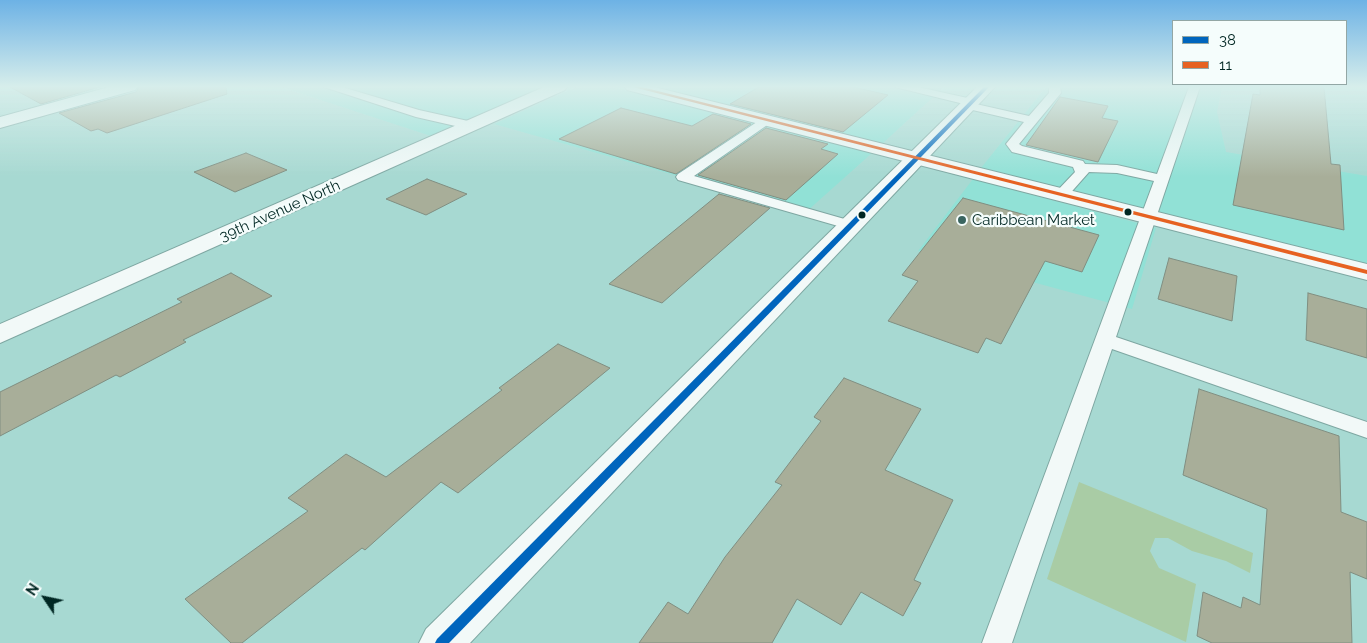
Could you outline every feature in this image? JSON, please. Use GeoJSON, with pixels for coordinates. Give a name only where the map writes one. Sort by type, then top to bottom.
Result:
{"type":"FeatureCollection","features":[{"type":"Feature","properties":{"kind":"street"},"geometry":{"type":"LineString","coordinates":[[0,123],[22,117]]}},
{"type":"Feature","properties":{"kind":"street","name":"39th Avenue North"},"geometry":{"type":"LineString","coordinates":[[0,334],[493,117]]}},
{"type":"Feature","properties":{"kind":"street"},"geometry":{"type":"LineString","coordinates":[[754,117],[1367,272]]}},
{"type":"Feature","properties":{"kind":"street"},"geometry":{"type":"LineString","coordinates":[[441,643],[957,117]]}},
{"type":"Feature","properties":{"kind":"lane"},"geometry":{"type":"LineString","coordinates":[[434,117],[473,126]]}},
{"type":"Feature","properties":{"kind":"lane"},"geometry":{"type":"LineString","coordinates":[[1020,117],[1031,120]]}},
{"type":"Feature","properties":{"kind":"lane"},"geometry":{"type":"LineString","coordinates":[[1034,117],[1012,144],[1017,149],[1078,164],[1082,172],[1060,195]]}},
{"type":"Feature","properties":{"kind":"lane"},"geometry":{"type":"LineString","coordinates":[[997,643],[1185,117]]}},
{"type":"Feature","properties":{"kind":"lane"},"geometry":{"type":"LineString","coordinates":[[766,120],[683,177],[850,225]]}},
{"type":"Feature","properties":{"kind":"lane"},"geometry":{"type":"LineString","coordinates":[[1080,168],[1117,169],[1163,179]]}},
{"type":"Feature","properties":{"kind":"lane"},"geometry":{"type":"LineString","coordinates":[[1105,340],[1367,430]]}},
{"type":"Feature","properties":{"kind":"shaded area"},"geometry":{"type":"Polygon","coordinates":[[[373,117],[474,117],[431,136],[373,117]]]}},
{"type":"Feature","properties":{"kind":"shaded area"},"geometry":{"type":"Polygon","coordinates":[[[509,117],[730,117],[872,153],[806,212],[494,124],[509,117]]]}},
{"type":"Feature","properties":{"kind":"shaded area"},"geometry":{"type":"Polygon","coordinates":[[[777,117],[911,117],[883,143],[777,117]]]}},
{"type":"Feature","properties":{"kind":"shaded area"},"geometry":{"type":"Polygon","coordinates":[[[1022,117],[1218,117],[1226,152],[1367,176],[1367,264],[981,168],[1022,117]]]}},
{"type":"Feature","properties":{"kind":"shaded area"},"geometry":{"type":"Polygon","coordinates":[[[973,179],[1156,228],[1132,309],[918,251],[973,179]]]}},
{"type":"Feature","properties":{"kind":"shaded area"},"geometry":{"type":"Polygon","coordinates":[[[1079,482],[1253,553],[1250,573],[1226,561],[1192,551],[1168,538],[1155,538],[1150,551],[1159,568],[1196,584],[1186,642],[1047,579],[1079,482]]]}},
{"type":"Feature","properties":{"kind":"building"},"geometry":{"type":"Polygon","coordinates":[[[66,117],[156,117],[107,133],[98,129],[91,131],[66,117]]]}},
{"type":"Feature","properties":{"kind":"building"},"geometry":{"type":"Polygon","coordinates":[[[603,117],[657,117],[692,126],[708,117],[724,117],[751,124],[676,174],[559,139],[603,117]]]}},
{"type":"Feature","properties":{"kind":"building"},"geometry":{"type":"Polygon","coordinates":[[[782,117],[861,117],[843,132],[782,117]]]}},
{"type":"Feature","properties":{"kind":"building"},"geometry":{"type":"Polygon","coordinates":[[[1046,117],[1102,117],[1118,121],[1098,162],[1026,145],[1046,117]]]}},
{"type":"Feature","properties":{"kind":"building"},"geometry":{"type":"Polygon","coordinates":[[[1249,117],[1327,117],[1331,164],[1340,165],[1344,230],[1233,205],[1249,117]]]}},
{"type":"Feature","properties":{"kind":"building"},"geometry":{"type":"Polygon","coordinates":[[[766,128],[828,144],[821,149],[838,154],[786,200],[698,175],[766,128]]]}},
{"type":"Feature","properties":{"kind":"building"},"geometry":{"type":"Polygon","coordinates":[[[246,153],[287,170],[235,192],[194,172],[246,153]]]}},
{"type":"Feature","properties":{"kind":"building"},"geometry":{"type":"Polygon","coordinates":[[[427,179],[467,194],[426,215],[386,199],[427,179]]]}},
{"type":"Feature","properties":{"kind":"building"},"geometry":{"type":"Polygon","coordinates":[[[719,194],[770,208],[662,303],[609,284],[719,194]]]}},
{"type":"Feature","properties":{"kind":"building"},"geometry":{"type":"Polygon","coordinates":[[[963,198],[1099,235],[1082,272],[1045,261],[1001,344],[986,338],[978,353],[888,321],[918,281],[902,275],[963,198]]]}},
{"type":"Feature","properties":{"kind":"building"},"geometry":{"type":"Polygon","coordinates":[[[1169,258],[1237,276],[1232,321],[1158,299],[1169,258]]]}},
{"type":"Feature","properties":{"kind":"building"},"geometry":{"type":"Polygon","coordinates":[[[231,273],[272,296],[183,340],[186,342],[120,377],[116,375],[0,436],[0,392],[182,302],[177,299],[231,273]]]}},
{"type":"Feature","properties":{"kind":"building"},"geometry":{"type":"Polygon","coordinates":[[[1308,293],[1367,309],[1367,358],[1306,340],[1308,293]]]}},
{"type":"Feature","properties":{"kind":"building"},"geometry":{"type":"Polygon","coordinates":[[[558,344],[610,368],[458,493],[441,482],[365,550],[362,548],[242,643],[231,643],[185,599],[308,511],[288,498],[346,454],[386,477],[502,390],[499,388],[558,344]]]}},
{"type":"Feature","properties":{"kind":"building"},"geometry":{"type":"Polygon","coordinates":[[[844,378],[921,409],[885,470],[953,500],[914,580],[921,583],[903,616],[861,592],[841,625],[797,599],[772,643],[639,643],[668,602],[688,614],[725,557],[782,485],[775,482],[821,421],[814,417],[844,378]]]}},
{"type":"Feature","properties":{"kind":"building"},"geometry":{"type":"Polygon","coordinates":[[[1199,389],[1339,436],[1341,512],[1367,522],[1367,579],[1350,572],[1352,643],[1212,643],[1197,636],[1203,592],[1241,608],[1243,597],[1260,605],[1267,509],[1183,475],[1199,389]]]}},
{"type":"Feature","properties":{"kind":"transit line","name":"11"},"geometry":{"type":"LineString","coordinates":[[754,117],[1367,272]]}},
{"type":"Feature","properties":{"kind":"transit line","name":"38"},"geometry":{"type":"LineString","coordinates":[[441,643],[958,117]]}},
{"type":"Feature","properties":{"kind":"place","name":"Caribbean Market"},"geometry":{"type":"Point","coordinates":[962,220]}}]}
